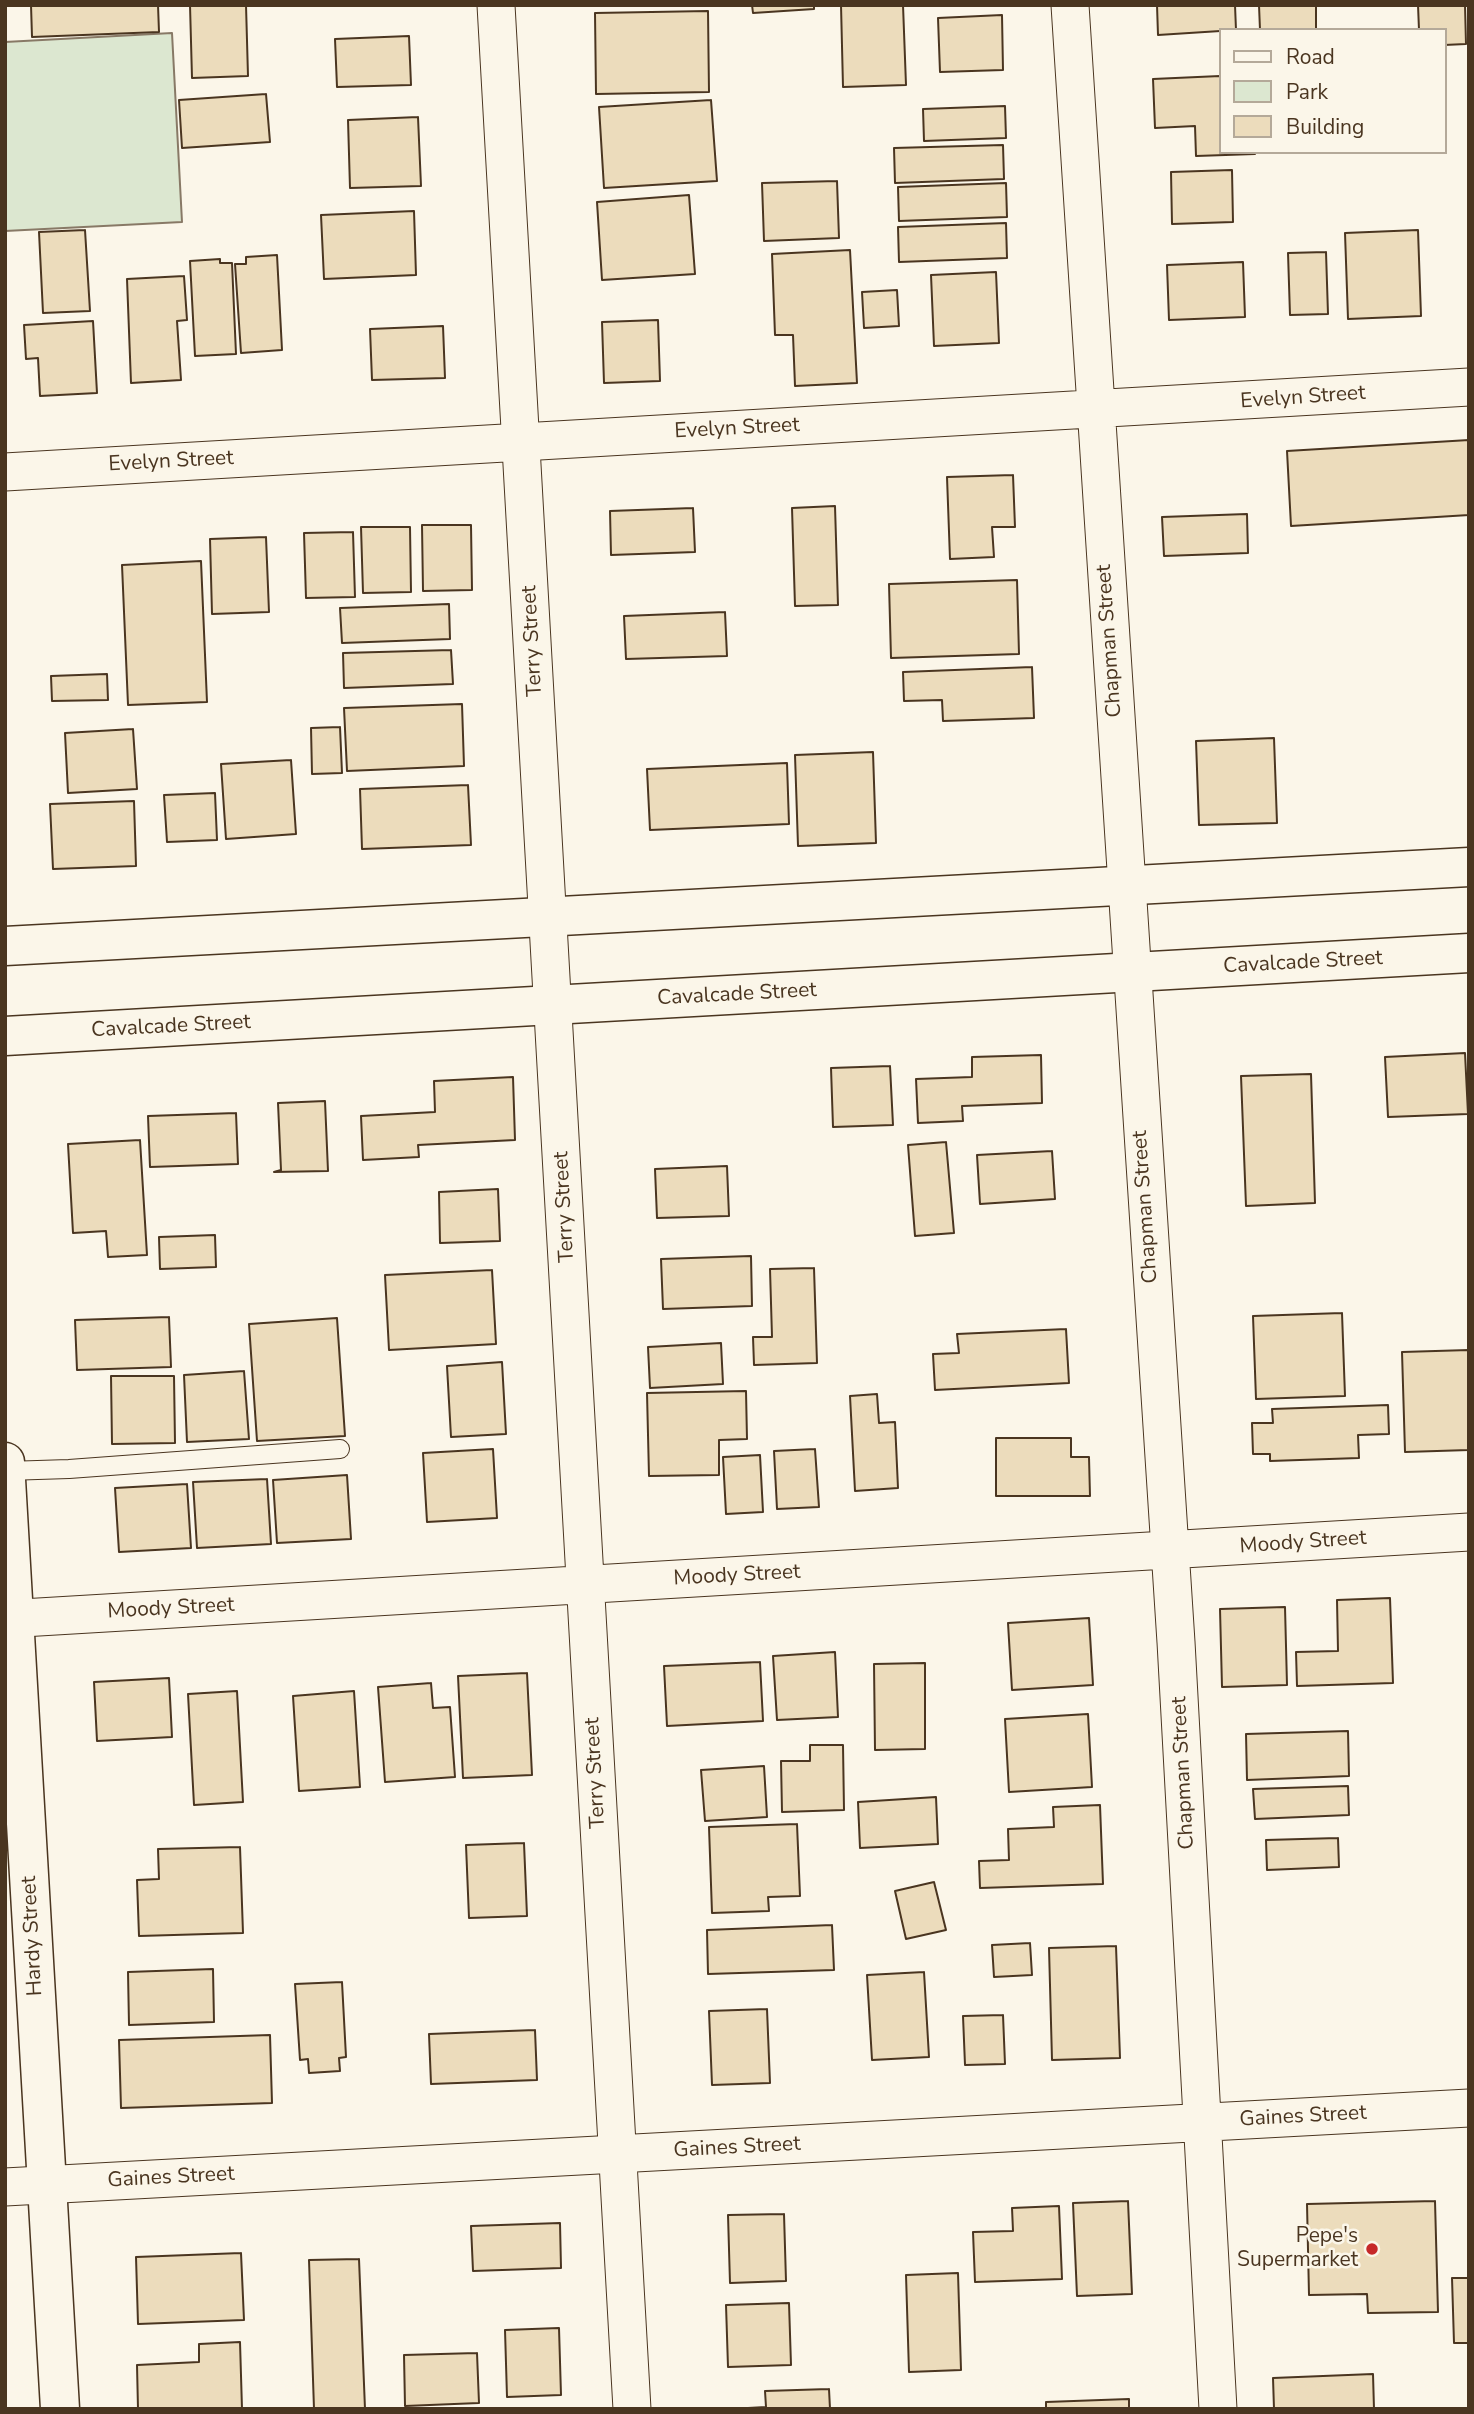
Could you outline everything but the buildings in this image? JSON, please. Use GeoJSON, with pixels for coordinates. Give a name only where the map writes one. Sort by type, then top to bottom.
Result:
{"type":"FeatureCollection","features":[{"type":"Feature","properties":{"kind":"main road"},"geometry":{"type":"LineString","coordinates":[[5,946],[1469,867]]}},
{"type":"Feature","properties":{"kind":"main road","name":"Cavalcade Street"},"geometry":{"type":"LineString","coordinates":[[5,1036],[1469,953]]}},
{"type":"Feature","properties":{"kind":"main road","name":"Hardy Street"},"geometry":{"type":"LineString","coordinates":[[5,1462],[10,1619],[48,2184],[60,2409]]}},
{"type":"Feature","properties":{"kind":"street","name":"Terry Street"},"geometry":{"type":"LineString","coordinates":[[496,5],[554,1005],[615,2154],[632,2409]]}},
{"type":"Feature","properties":{"kind":"street","name":"Chapman Street"},"geometry":{"type":"LineString","coordinates":[[1070,5],[1204,2122],[1218,2409]]}},
{"type":"Feature","properties":{"kind":"street","name":"Evelyn Street"},"geometry":{"type":"LineString","coordinates":[[5,472],[1469,387]]}},
{"type":"Feature","properties":{"kind":"street","name":"Moody Street"},"geometry":{"type":"LineString","coordinates":[[10,1619],[1469,1532]]}},
{"type":"Feature","properties":{"kind":"street","name":"Gaines Street"},"geometry":{"type":"LineString","coordinates":[[5,2187],[1469,2108]]}},
{"type":"Feature","properties":{"kind":"lane"},"geometry":{"type":"LineString","coordinates":[[6,1471],[69,1469],[340,1449]]}},
{"type":"Feature","properties":{"kind":"green space"},"geometry":{"type":"Polygon","coordinates":[[[172,33],[182,222],[5,231],[5,42],[172,33]]]}},
{"type":"Feature","properties":{"kind":"place","name":"Pepe's Supermarket"},"geometry":{"type":"Point","coordinates":[1372,2249]}}]}
